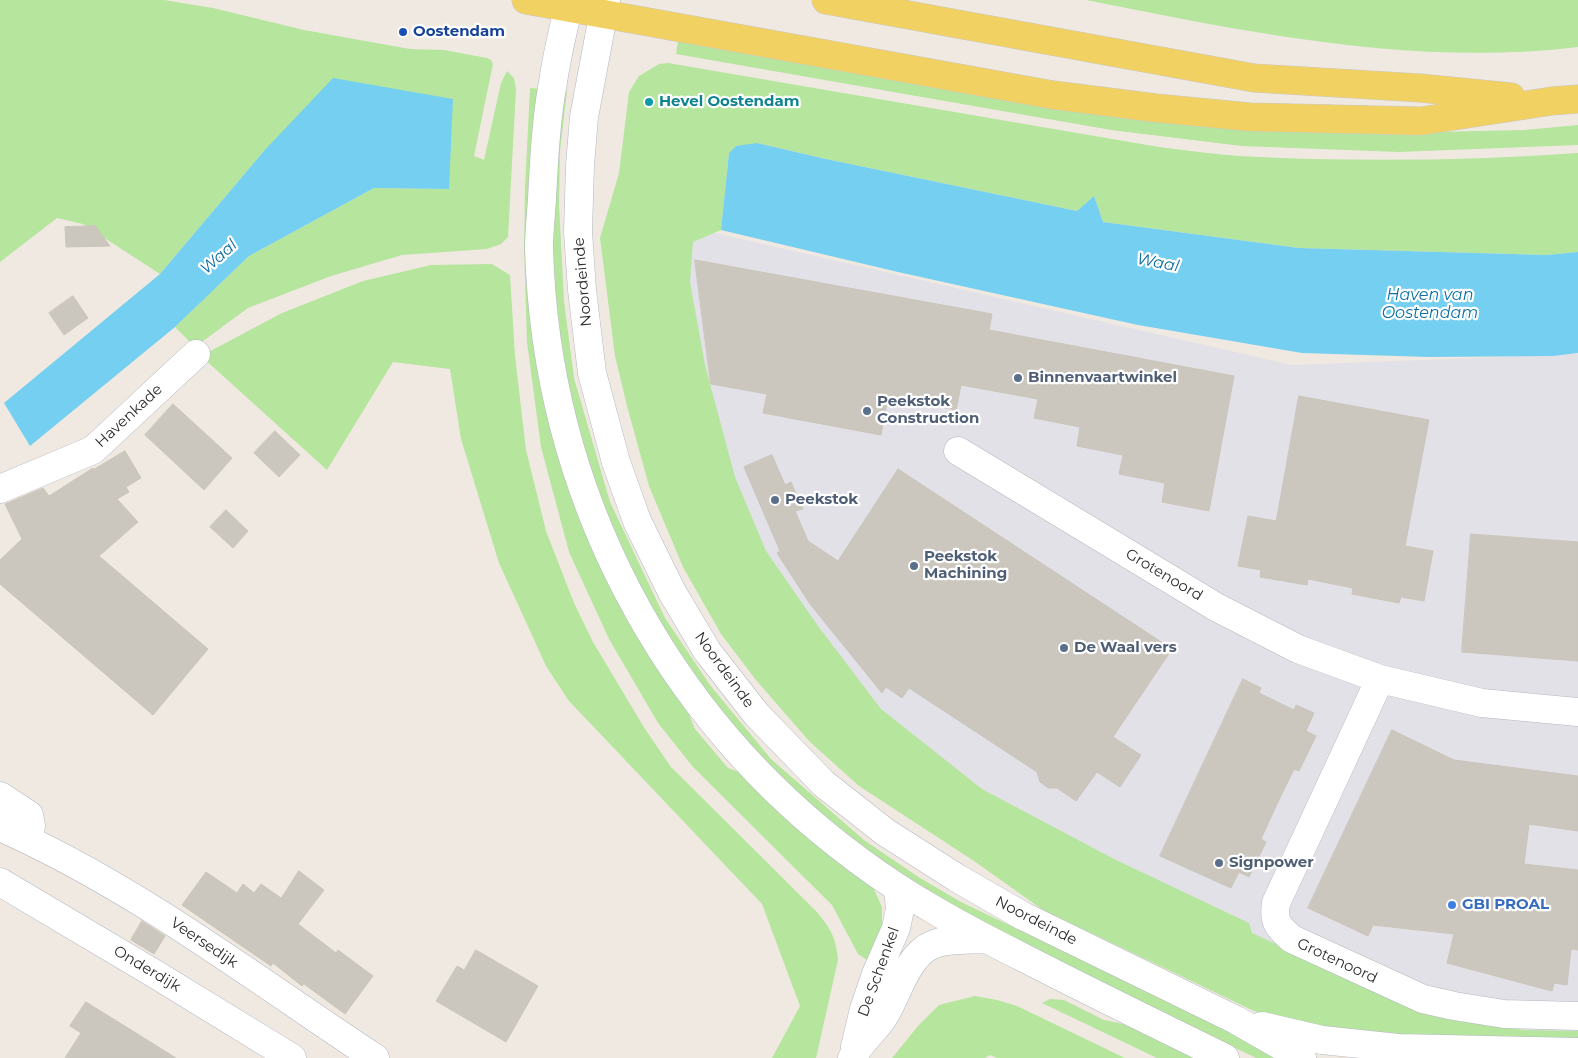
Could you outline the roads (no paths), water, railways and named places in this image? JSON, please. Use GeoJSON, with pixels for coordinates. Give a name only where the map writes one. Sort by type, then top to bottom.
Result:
{"type":"FeatureCollection","features":[{"type":"Feature","properties":{"kind":"main road"},"geometry":{"type":"LineString","coordinates":[[526,0],[605,7],[820,52],[1053,95],[1156,108],[1250,117],[1421,122],[1565,100]]}},
{"type":"Feature","properties":{"kind":"main road"},"geometry":{"type":"LineString","coordinates":[[826,0],[1254,78],[1420,88],[1565,100]]}},
{"type":"Feature","properties":{"kind":"main road"},"geometry":{"type":"LineString","coordinates":[[569,4],[552,82],[544,157],[539,245],[543,311],[553,379],[569,444],[585,494],[612,562],[654,638],[681,679],[724,735],[790,804],[857,860],[898,888],[986,939],[1225,1058]]}},
{"type":"Feature","properties":{"kind":"main road","name":"Noordeinde"},"geometry":{"type":"LineString","coordinates":[[605,7],[585,108],[580,165],[578,232],[582,290],[592,373],[616,462],[637,521],[672,592],[707,651],[757,715],[824,784],[885,832],[957,878],[1023,916],[1236,1020],[1302,1058]]}},
{"type":"Feature","properties":{"kind":"main road","name":"Havenkade"},"geometry":{"type":"LineString","coordinates":[[0,489],[93,450],[196,354]]}},
{"type":"Feature","properties":{"kind":"main road","name":"Grotenoord"},"geometry":{"type":"LineString","coordinates":[[958,451],[1216,607],[1298,649],[1380,679],[1482,703],[1578,712]]}},
{"type":"Feature","properties":{"kind":"main road","name":"Grotenoord"},"geometry":{"type":"LineString","coordinates":[[1380,679],[1276,903],[1274,913],[1278,927],[1292,939],[1423,999],[1504,1014],[1578,1016]]}},
{"type":"Feature","properties":{"kind":"main road"},"geometry":{"type":"LineString","coordinates":[[0,796],[29,815],[31,826],[26,838]]}},
{"type":"Feature","properties":{"kind":"main road","name":"Veersedijk"},"geometry":{"type":"LineString","coordinates":[[0,827],[75,863],[136,898],[375,1058]]}},
{"type":"Feature","properties":{"kind":"main road","name":"Onderdijk"},"geometry":{"type":"LineString","coordinates":[[0,882],[292,1058]]}},
{"type":"Feature","properties":{"kind":"main road","name":"De Schenkel"},"geometry":{"type":"LineString","coordinates":[[852,1057],[864,1009],[876,974],[896,928],[900,909],[898,888]]}},
{"type":"Feature","properties":{"kind":"main road","name":"De Schenkel"},"geometry":{"type":"LineString","coordinates":[[852,1057],[883,1017],[914,959],[923,950],[932,944],[946,941],[986,939]]}},
{"type":"Feature","properties":{"kind":"main road"},"geometry":{"type":"LineString","coordinates":[[1236,1020],[1322,1040],[1398,1048],[1578,1052]]}},
{"type":"Feature","properties":{"kind":"water","name":"Waal"},"geometry":{"type":"Polygon","coordinates":[[[333,78],[453,99],[449,189],[374,188],[249,256],[175,327],[30,446],[4,403],[160,274],[263,152],[333,78]]]}},
{"type":"Feature","properties":{"kind":"water","name":"Haven van Oostendam"},"geometry":{"type":"Polygon","coordinates":[[[757,143],[1077,211],[1094,196],[1103,222],[1299,248],[1547,255],[1578,252],[1578,353],[1553,356],[1429,357],[1302,353],[1138,325],[898,272],[721,230],[729,153],[736,146],[757,143]]]}},
{"type":"Feature","properties":{"kind":"place","name":"Oostendam"},"geometry":{"type":"Point","coordinates":[403,32]}},
{"type":"Feature","properties":{"kind":"place","name":"Hevel Oostendam"},"geometry":{"type":"Point","coordinates":[649,102]}},
{"type":"Feature","properties":{"kind":"place","name":"Binnenvaartwinkel"},"geometry":{"type":"Point","coordinates":[1018,378]}},
{"type":"Feature","properties":{"kind":"place","name":"Peekstok Construction"},"geometry":{"type":"Point","coordinates":[867,411]}},
{"type":"Feature","properties":{"kind":"place","name":"Peekstok"},"geometry":{"type":"Point","coordinates":[775,500]}},
{"type":"Feature","properties":{"kind":"place","name":"Peekstok Machining"},"geometry":{"type":"Point","coordinates":[914,566]}},
{"type":"Feature","properties":{"kind":"place","name":"De Waal vers"},"geometry":{"type":"Point","coordinates":[1064,648]}},
{"type":"Feature","properties":{"kind":"place","name":"Signpower"},"geometry":{"type":"Point","coordinates":[1219,863]}},
{"type":"Feature","properties":{"kind":"place","name":"GBI PROAL"},"geometry":{"type":"Point","coordinates":[1452,905]}}]}
